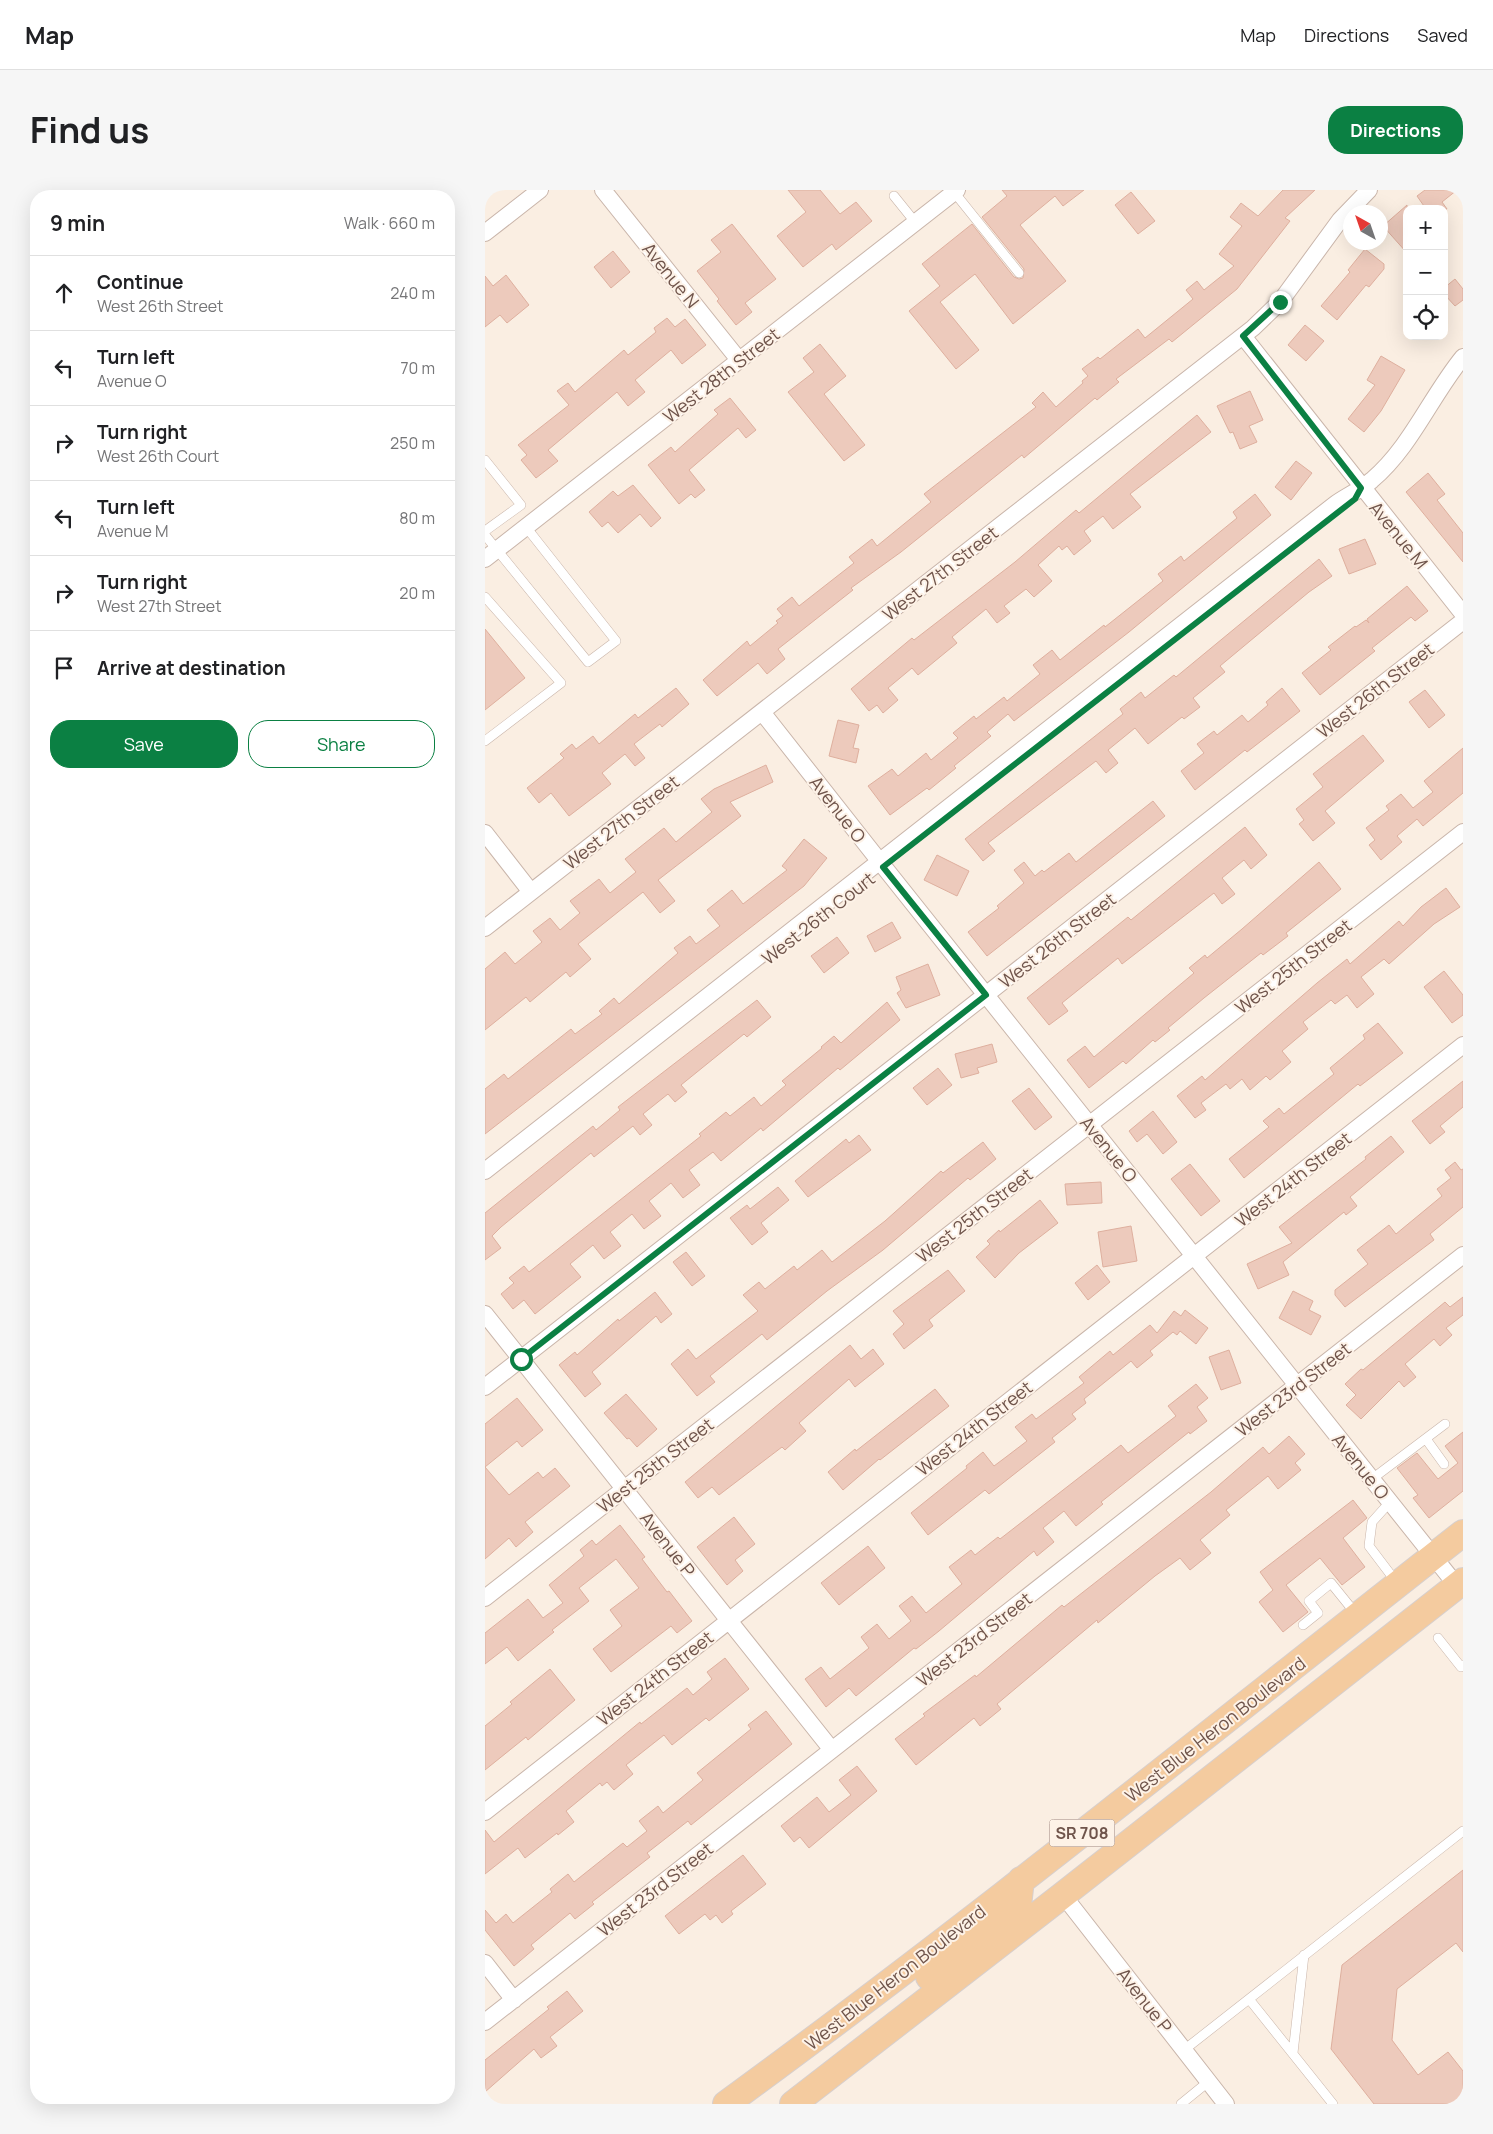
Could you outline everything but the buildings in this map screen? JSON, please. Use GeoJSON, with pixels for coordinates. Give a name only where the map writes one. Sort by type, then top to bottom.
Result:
{"type":"FeatureCollection","features":[{"type":"Feature","properties":{"kind":"main road","name":"West Blue Heron Boulevard"},"geometry":{"type":"LineString","coordinates":[[726,2104],[821,2035],[1463,1533]]}},
{"type":"Feature","properties":{"kind":"main road","name":"West Blue Heron Boulevard"},"geometry":{"type":"LineString","coordinates":[[793,2104],[1461,1587]]}},
{"type":"Feature","properties":{"kind":"main road"},"geometry":{"type":"LineString","coordinates":[[1063,1896],[1068,1868],[1095,1842],[1185,1771],[1185,1752]]}},
{"type":"Feature","properties":{"kind":"main road"},"geometry":{"type":"LineString","coordinates":[[883,2034],[896,2003],[1018,1906],[1021,1880]]}},
{"type":"Feature","properties":{"kind":"street"},"geometry":{"type":"LineString","coordinates":[[485,233],[539,190]]}},
{"type":"Feature","properties":{"kind":"street","name":"Avenue N"},"geometry":{"type":"LineString","coordinates":[[603,190],[739,360]]}},
{"type":"Feature","properties":{"kind":"street","name":"West 27th Street"},"geometry":{"type":"LineString","coordinates":[[485,928],[1243,336],[1280,302],[1340,220],[1369,190]]}},
{"type":"Feature","properties":{"kind":"street","name":"West 28th Street"},"geometry":{"type":"LineString","coordinates":[[491,554],[955,191]]}},
{"type":"Feature","properties":{"kind":"street","name":"Avenue M"},"geometry":{"type":"LineString","coordinates":[[1243,336],[1361,488],[1463,614]]}},
{"type":"Feature","properties":{"kind":"street","name":"West 26th Court"},"geometry":{"type":"LineString","coordinates":[[485,1171],[1355,499],[1361,488],[1372,480],[1387,464],[1410,435],[1450,373],[1463,357]]}},
{"type":"Feature","properties":{"kind":"street","name":"West 26th Street"},"geometry":{"type":"LineString","coordinates":[[485,1387],[1463,621]]}},
{"type":"Feature","properties":{"kind":"street","name":"Avenue O"},"geometry":{"type":"LineString","coordinates":[[762,712],[1297,1386],[1461,1587]]}},
{"type":"Feature","properties":{"kind":"street","name":"West 25th Street"},"geometry":{"type":"LineString","coordinates":[[485,1598],[1463,832]]}},
{"type":"Feature","properties":{"kind":"street"},"geometry":{"type":"LineString","coordinates":[[485,834],[531,892]]}},
{"type":"Feature","properties":{"kind":"street","name":"West 26th Court"},"geometry":{"type":"LineString","coordinates":[[485,1181],[881,864]]}},
{"type":"Feature","properties":{"kind":"street","name":"West 24th Street"},"geometry":{"type":"LineString","coordinates":[[485,1812],[1463,1045]]}},
{"type":"Feature","properties":{"kind":"street","name":"West 23rd Street"},"geometry":{"type":"LineString","coordinates":[[485,2022],[1463,1255]]}},
{"type":"Feature","properties":{"kind":"street","name":"Avenue P"},"geometry":{"type":"LineString","coordinates":[[485,1314],[832,1750]]}},
{"type":"Feature","properties":{"kind":"street","name":"Avenue P"},"geometry":{"type":"LineString","coordinates":[[1063,1896],[1226,2104]]}},
{"type":"Feature","properties":{"kind":"street"},"geometry":{"type":"LineString","coordinates":[[485,1964],[514,2000]]}},
{"type":"Feature","properties":{"kind":"lane"},"geometry":{"type":"LineString","coordinates":[[955,191],[1019,273]]}},
{"type":"Feature","properties":{"kind":"lane"},"geometry":{"type":"LineString","coordinates":[[895,196],[915,222]]}},
{"type":"Feature","properties":{"kind":"lane"},"geometry":{"type":"LineString","coordinates":[[485,460],[521,505],[529,524],[616,640],[588,662],[491,554],[485,536]]}},
{"type":"Feature","properties":{"kind":"lane"},"geometry":{"type":"LineString","coordinates":[[485,531],[521,505]]}},
{"type":"Feature","properties":{"kind":"lane"},"geometry":{"type":"LineString","coordinates":[[485,597],[561,683],[485,741]]}},
{"type":"Feature","properties":{"kind":"lane"},"geometry":{"type":"LineString","coordinates":[[1372,1479],[1445,1424]]}},
{"type":"Feature","properties":{"kind":"lane"},"geometry":{"type":"LineString","coordinates":[[1426,1439],[1443,1464]]}},
{"type":"Feature","properties":{"kind":"lane"},"geometry":{"type":"LineString","coordinates":[[1390,1502],[1372,1522],[1369,1546],[1398,1584]]}},
{"type":"Feature","properties":{"kind":"lane"},"geometry":{"type":"LineString","coordinates":[[1303,1625],[1318,1613],[1309,1601],[1331,1583],[1358,1616]]}},
{"type":"Feature","properties":{"kind":"lane"},"geometry":{"type":"LineString","coordinates":[[1437,1638],[1461,1667],[1463,1665]]}},
{"type":"Feature","properties":{"kind":"lane"},"geometry":{"type":"LineString","coordinates":[[1184,2050],[1463,1831]]}},
{"type":"Feature","properties":{"kind":"lane"},"geometry":{"type":"LineString","coordinates":[[1293,2053],[1305,1955]]}},
{"type":"Feature","properties":{"kind":"lane"},"geometry":{"type":"LineString","coordinates":[[1249,1999],[1333,2104]]}},
{"type":"Feature","properties":{"kind":"lane"},"geometry":{"type":"LineString","coordinates":[[1181,2104],[1209,2082]]}},
{"type":"Feature","properties":{"kind":"route"},"geometry":{"type":"LineString","coordinates":[[521,1359],[986,995],[883,867],[1355,499],[1361,488],[1243,336],[1280,302]]}}]}
